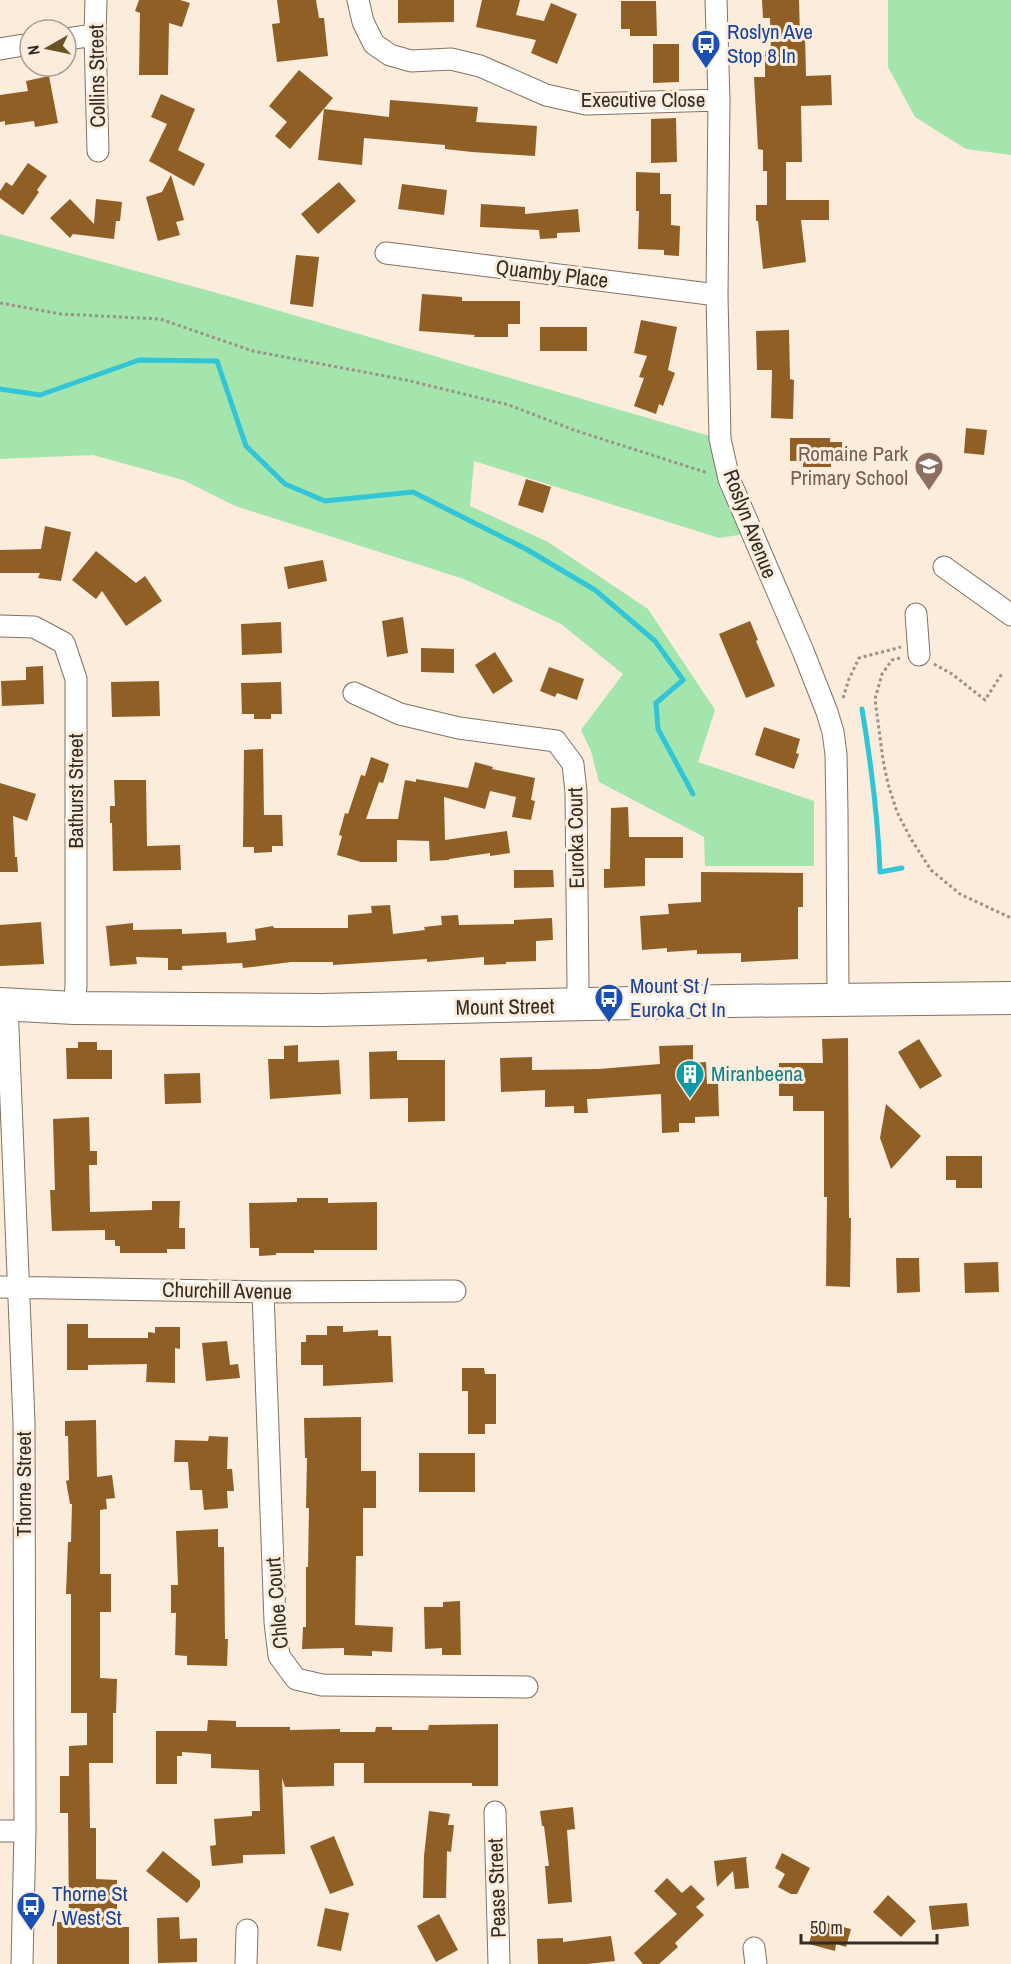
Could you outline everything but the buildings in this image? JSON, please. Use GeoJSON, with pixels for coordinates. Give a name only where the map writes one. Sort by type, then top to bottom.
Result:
{"type":"FeatureCollection","features":[{"type":"Feature","properties":{"kind":"highway","name":"Mount Street"},"geometry":{"type":"LineString","coordinates":[[3,1004],[74,1008],[322,1010],[727,1001],[1011,998]]}},
{"type":"Feature","properties":{"kind":"street","name":"Collins Street"},"geometry":{"type":"LineString","coordinates":[[96,0],[99,151]]}},
{"type":"Feature","properties":{"kind":"street","name":"Executive Close"},"geometry":{"type":"LineString","coordinates":[[358,0],[363,22],[374,44],[390,55],[411,61],[451,59],[480,66],[546,96],[586,104],[718,100]]}},
{"type":"Feature","properties":{"kind":"street","name":"Roslyn Avenue"},"geometry":{"type":"LineString","coordinates":[[716,0],[720,440],[729,479],[803,651],[833,732],[836,754],[838,1001]]}},
{"type":"Feature","properties":{"kind":"street"},"geometry":{"type":"LineString","coordinates":[[78,37],[95,35]]}},
{"type":"Feature","properties":{"kind":"street"},"geometry":{"type":"LineString","coordinates":[[0,49],[18,46]]}},
{"type":"Feature","properties":{"kind":"street","name":"Quamby Place"},"geometry":{"type":"LineString","coordinates":[[387,253],[717,295]]}},
{"type":"Feature","properties":{"kind":"street"},"geometry":{"type":"LineString","coordinates":[[944,567],[1011,615]]}},
{"type":"Feature","properties":{"kind":"street"},"geometry":{"type":"LineString","coordinates":[[916,614],[919,649]]}},
{"type":"Feature","properties":{"kind":"street","name":"Bathurst Street"},"geometry":{"type":"LineString","coordinates":[[0,627],[34,627],[64,643],[76,679],[76,986],[74,1008]]}},
{"type":"Feature","properties":{"kind":"street","name":"Euroka Court"},"geometry":{"type":"LineString","coordinates":[[354,693],[400,714],[459,728],[556,741],[573,764],[576,792],[579,986],[577,1005]]}},
{"type":"Feature","properties":{"kind":"street","name":"Thorne Street"},"geometry":{"type":"LineString","coordinates":[[3,1004],[10,1287],[24,1433],[25,1831],[22,1964]]}},
{"type":"Feature","properties":{"kind":"street","name":"Churchill Avenue"},"geometry":{"type":"LineString","coordinates":[[10,1287],[263,1292],[454,1291]]}},
{"type":"Feature","properties":{"kind":"street","name":"Chloe Court"},"geometry":{"type":"LineString","coordinates":[[263,1292],[275,1622],[279,1656],[296,1679],[322,1685],[527,1687]]}},
{"type":"Feature","properties":{"kind":"street","name":"Pease Street"},"geometry":{"type":"LineString","coordinates":[[495,1812],[499,1964]]}},
{"type":"Feature","properties":{"kind":"street"},"geometry":{"type":"LineString","coordinates":[[0,1831],[25,1831]]}},
{"type":"Feature","properties":{"kind":"street"},"geometry":{"type":"LineString","coordinates":[[246,1964],[247,1930]]}},
{"type":"Feature","properties":{"kind":"path"},"geometry":{"type":"LineString","coordinates":[[0,303],[61,314],[160,319],[253,351],[406,380],[509,405],[574,430],[729,479]]}},
{"type":"Feature","properties":{"kind":"path"},"geometry":{"type":"LineString","coordinates":[[833,732],[849,679],[859,658],[919,649],[985,700],[1003,672]]}},
{"type":"Feature","properties":{"kind":"path"},"geometry":{"type":"LineString","coordinates":[[919,649],[892,660],[882,674],[875,699],[883,760],[897,812],[911,839],[932,870],[960,894],[1011,918]]}},
{"type":"Feature","properties":{"kind":"green space"},"geometry":{"type":"Polygon","coordinates":[[[888,0],[1011,0],[1011,155],[966,149],[915,117],[888,67],[888,0]]]}},
{"type":"Feature","properties":{"kind":"green space"},"geometry":{"type":"Polygon","coordinates":[[[0,234],[228,296],[720,439],[752,533],[719,538],[474,461],[470,506],[548,542],[648,609],[715,710],[698,762],[814,801],[814,866],[705,866],[704,837],[599,782],[591,751],[581,730],[623,674],[561,624],[464,579],[235,506],[183,480],[93,455],[0,459],[0,234]]]}},
{"type":"Feature","properties":{"kind":"waterway"},"geometry":{"type":"LineString","coordinates":[[0,389],[40,395],[139,360],[217,361],[246,446],[285,484],[325,501],[413,492],[526,549],[595,590],[655,641],[683,680],[656,703],[658,729],[693,794]]}},
{"type":"Feature","properties":{"kind":"waterway"},"geometry":{"type":"LineString","coordinates":[[862,709],[874,790],[880,872],[902,868]]}},
{"type":"Feature","properties":{"kind":"place","name":"Roslyn Ave Stop 8 In"},"geometry":{"type":"Point","coordinates":[706,70]}},
{"type":"Feature","properties":{"kind":"place","name":"Romaine Park Primary School"},"geometry":{"type":"Point","coordinates":[929,492]}},
{"type":"Feature","properties":{"kind":"place","name":"Mount St / Euroka Ct In"},"geometry":{"type":"Point","coordinates":[609,1024]}},
{"type":"Feature","properties":{"kind":"place","name":"Miranbeena"},"geometry":{"type":"Point","coordinates":[690,1100]}},
{"type":"Feature","properties":{"kind":"place","name":"Thorne St / West St"},"geometry":{"type":"Point","coordinates":[31,1932]}}]}
